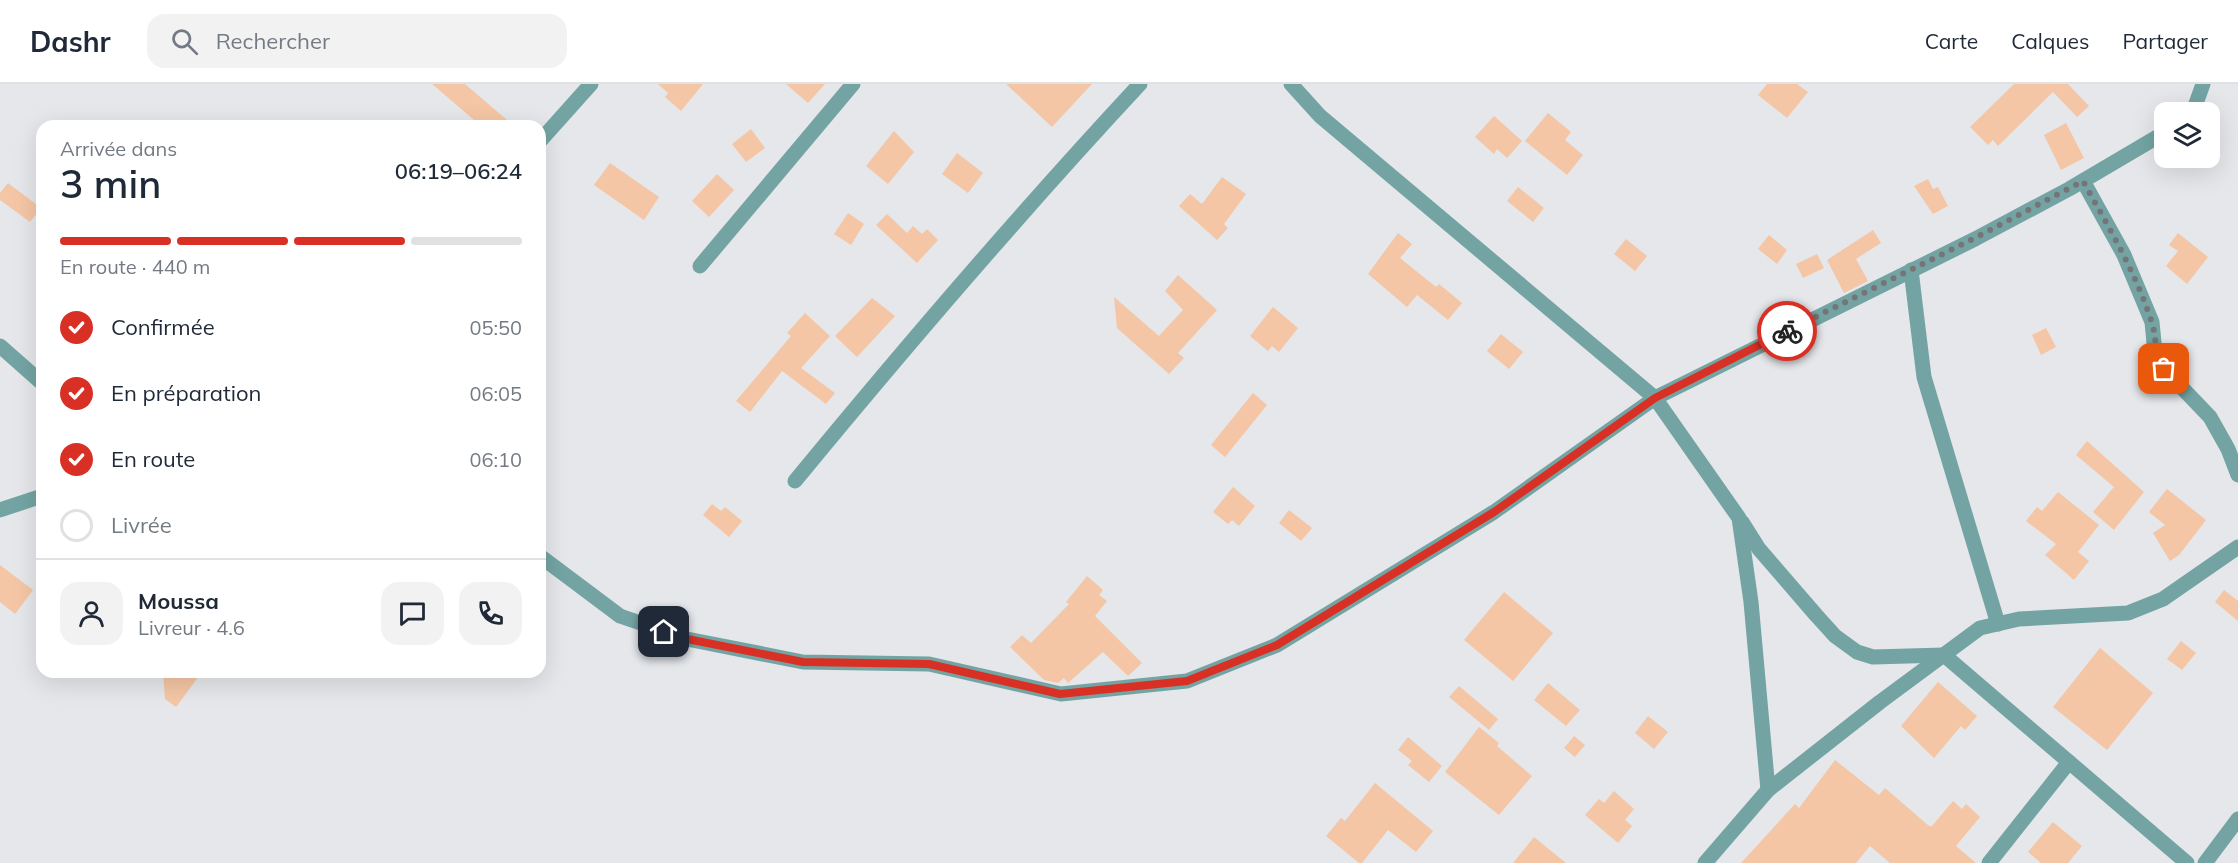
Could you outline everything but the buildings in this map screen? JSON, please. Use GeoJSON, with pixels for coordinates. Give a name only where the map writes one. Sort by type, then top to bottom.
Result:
{"type":"FeatureCollection","features":[{"type":"Feature","properties":{"kind":"street"},"geometry":{"type":"LineString","coordinates":[[546,134],[591,84]]}},
{"type":"Feature","properties":{"kind":"street"},"geometry":{"type":"LineString","coordinates":[[700,267],[853,84]]}},
{"type":"Feature","properties":{"kind":"street"},"geometry":{"type":"LineString","coordinates":[[795,480],[943,302],[1031,201],[1140,84]]}},
{"type":"Feature","properties":{"kind":"street"},"geometry":{"type":"LineString","coordinates":[[1291,84],[1320,116],[1655,398],[1759,549],[1835,636],[1857,652],[1873,657],[1944,655],[2187,863]]}},
{"type":"Feature","properties":{"kind":"street"},"geometry":{"type":"LineString","coordinates":[[2197,102],[2203,84]]}},
{"type":"Feature","properties":{"kind":"street"},"geometry":{"type":"LineString","coordinates":[[546,560],[620,616],[687,639],[803,662],[929,664],[1060,694],[1187,681],[1277,645],[1494,512],[1655,398],[1911,270],[2083,181],[2154,140]]}},
{"type":"Feature","properties":{"kind":"street"},"geometry":{"type":"LineString","coordinates":[[2083,181],[2128,265],[2152,322],[2155,353],[2164,369],[2210,417],[2228,449],[2238,475]]}},
{"type":"Feature","properties":{"kind":"street"},"geometry":{"type":"LineString","coordinates":[[1911,270],[1924,377],[1998,624]]}},
{"type":"Feature","properties":{"kind":"street"},"geometry":{"type":"LineString","coordinates":[[0,346],[36,378]]}},
{"type":"Feature","properties":{"kind":"street"},"geometry":{"type":"LineString","coordinates":[[0,510],[36,498]]}},
{"type":"Feature","properties":{"kind":"street"},"geometry":{"type":"LineString","coordinates":[[1738,518],[1751,602],[1768,790]]}},
{"type":"Feature","properties":{"kind":"street"},"geometry":{"type":"LineString","coordinates":[[1704,863],[1768,790],[1980,628],[2019,619],[2128,614],[2163,599],[2238,547]]}},
{"type":"Feature","properties":{"kind":"street"},"geometry":{"type":"LineString","coordinates":[[1989,863],[2069,762]]}},
{"type":"Feature","properties":{"kind":"street"},"geometry":{"type":"LineString","coordinates":[[2205,863],[2238,819]]}},
{"type":"Feature","properties":{"kind":"way so far"},"geometry":{"type":"LineString","coordinates":[[1787,331],[1975,238],[2083,181],[2124,255],[2152,322],[2155,353],[2164,369]]}},
{"type":"Feature","properties":{"kind":"route"},"geometry":{"type":"LineString","coordinates":[[664,632],[687,639],[803,662],[929,664],[1060,694],[1187,681],[1277,645],[1494,512],[1655,398],[1787,331]]}}]}
